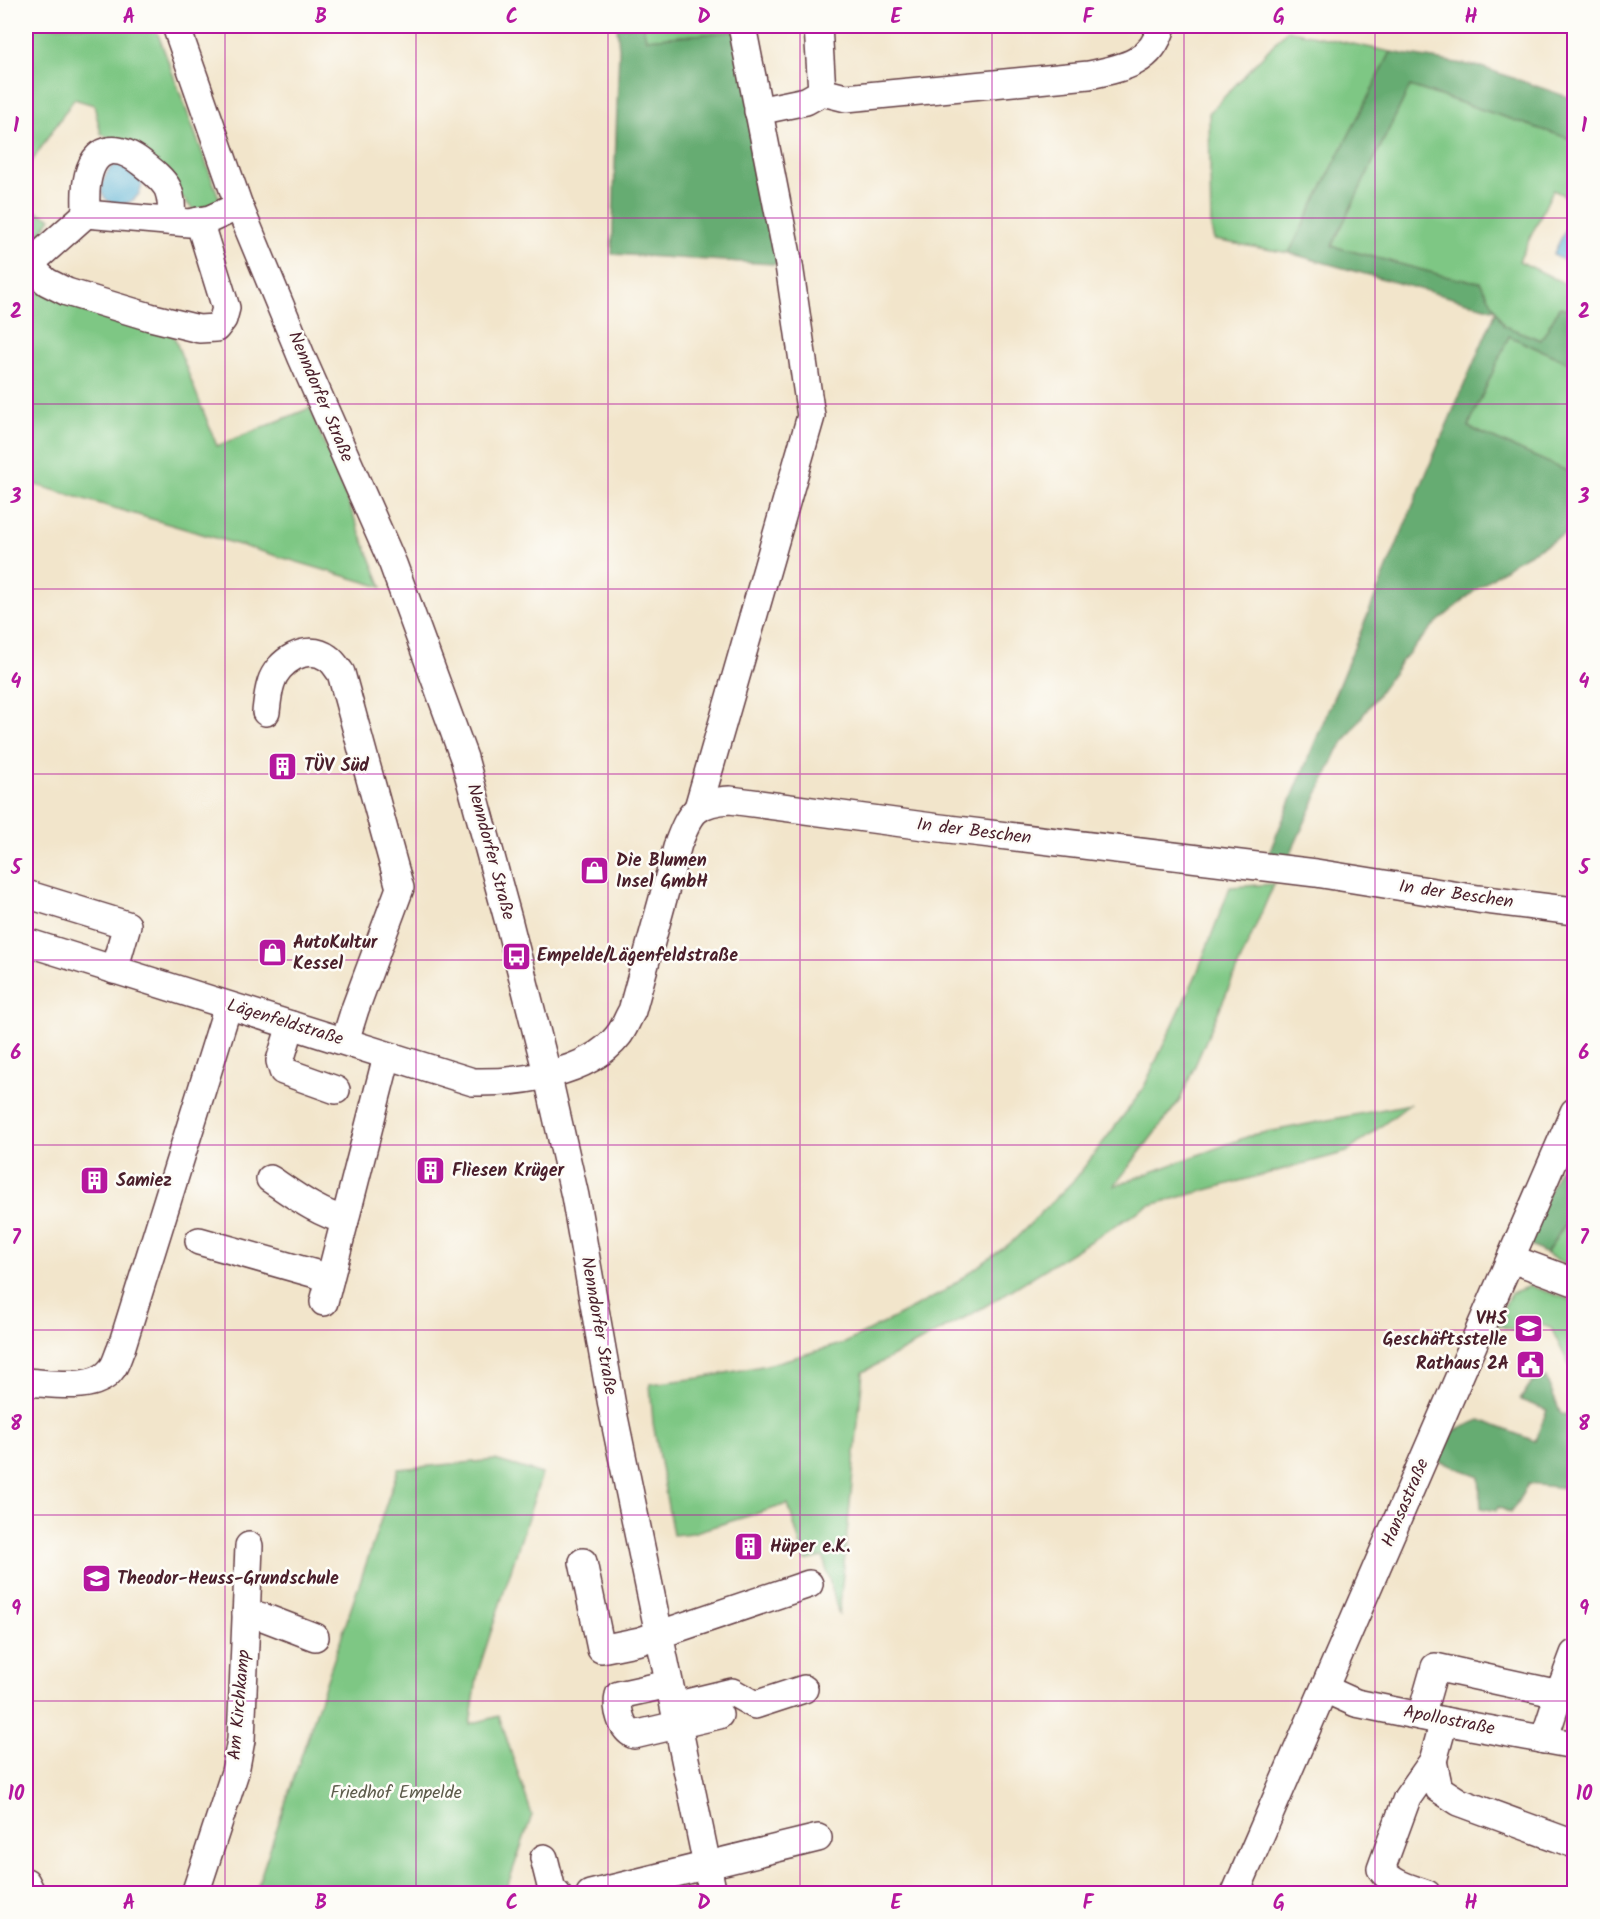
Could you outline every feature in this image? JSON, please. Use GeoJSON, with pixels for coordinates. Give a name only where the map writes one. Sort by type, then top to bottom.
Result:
{"type":"FeatureCollection","features":[{"type":"Feature","properties":{"kind":"street","name":"Nenndorfer Straße"},"geometry":{"type":"LineString","coordinates":[[176,26],[239,206],[302,358],[393,564],[464,758],[547,1073],[575,1196],[614,1417],[712,1893]]}},
{"type":"Feature","properties":{"kind":"street"},"geometry":{"type":"LineString","coordinates":[[547,1073],[591,1060],[620,1034],[632,1011],[678,844],[687,821],[698,808],[811,416],[789,265],[742,26]]}},
{"type":"Feature","properties":{"kind":"street"},"geometry":{"type":"LineString","coordinates":[[818,26],[822,92]]}},
{"type":"Feature","properties":{"kind":"street"},"geometry":{"type":"LineString","coordinates":[[758,111],[806,101],[822,92],[846,98],[1089,75],[1121,68],[1145,57],[1158,41],[1162,26]]}},
{"type":"Feature","properties":{"kind":"street"},"geometry":{"type":"LineString","coordinates":[[86,214],[86,183],[91,168],[106,150],[116,149],[133,156],[152,170],[167,188],[172,206],[171,221]]}},
{"type":"Feature","properties":{"kind":"street"},"geometry":{"type":"LineString","coordinates":[[199,221],[226,308],[223,319],[216,328],[198,329],[68,292],[47,282],[28,261],[86,214],[189,223],[199,221],[210,219],[239,206]]}},
{"type":"Feature","properties":{"kind":"street"},"geometry":{"type":"LineString","coordinates":[[266,712],[271,681],[291,657],[317,653],[328,658],[341,673],[400,888],[345,1041]]}},
{"type":"Feature","properties":{"kind":"street","name":"In der Beschen"},"geometry":{"type":"LineString","coordinates":[[698,808],[712,801],[730,800],[932,827],[1316,873],[1478,899],[1575,911]]}},
{"type":"Feature","properties":{"kind":"street"},"geometry":{"type":"LineString","coordinates":[[26,894],[127,925],[114,970]]}},
{"type":"Feature","properties":{"kind":"street","name":"Lägenfeldstraße"},"geometry":{"type":"LineString","coordinates":[[26,942],[473,1082],[527,1080],[547,1073]]}},
{"type":"Feature","properties":{"kind":"street"},"geometry":{"type":"LineString","coordinates":[[26,1382],[84,1384],[101,1380],[112,1370],[121,1349],[228,1006]]}},
{"type":"Feature","properties":{"kind":"street"},"geometry":{"type":"LineString","coordinates":[[291,1025],[280,1061],[283,1071],[336,1090]]}},
{"type":"Feature","properties":{"kind":"street"},"geometry":{"type":"LineString","coordinates":[[199,1241],[327,1290],[387,1056]]}},
{"type":"Feature","properties":{"kind":"street","name":"Hansastraße"},"geometry":{"type":"LineString","coordinates":[[1235,1893],[1575,1113]]}},
{"type":"Feature","properties":{"kind":"street"},"geometry":{"type":"LineString","coordinates":[[270,1179],[311,1206],[345,1220]]}},
{"type":"Feature","properties":{"kind":"street"},"geometry":{"type":"LineString","coordinates":[[1512,1259],[1575,1282]]}},
{"type":"Feature","properties":{"kind":"street","name":"Am Kirchkamp"},"geometry":{"type":"LineString","coordinates":[[195,1893],[235,1772],[239,1751],[243,1708],[249,1546]]}},
{"type":"Feature","properties":{"kind":"street"},"geometry":{"type":"LineString","coordinates":[[583,1562],[601,1649],[658,1635],[809,1584]]}},
{"type":"Feature","properties":{"kind":"street"},"geometry":{"type":"LineString","coordinates":[[246,1613],[263,1617],[315,1637]]}},
{"type":"Feature","properties":{"kind":"street"},"geometry":{"type":"LineString","coordinates":[[1544,1740],[1575,1654]]}},
{"type":"Feature","properties":{"kind":"street"},"geometry":{"type":"LineString","coordinates":[[1559,1694],[1435,1667],[1432,1719],[1433,1761],[1439,1789],[1459,1802],[1575,1844]]}},
{"type":"Feature","properties":{"kind":"street"},"geometry":{"type":"LineString","coordinates":[[673,1705],[732,1692],[755,1705],[804,1689]]}},
{"type":"Feature","properties":{"kind":"street","name":"Apollostraße"},"geometry":{"type":"LineString","coordinates":[[1325,1689],[1356,1703],[1575,1745]]}},
{"type":"Feature","properties":{"kind":"street"},"geometry":{"type":"LineString","coordinates":[[673,1705],[719,1715]]}},
{"type":"Feature","properties":{"kind":"street"},"geometry":{"type":"LineString","coordinates":[[1427,1893],[1396,1882],[1381,1869],[1407,1798],[1433,1761]]}},
{"type":"Feature","properties":{"kind":"street"},"geometry":{"type":"LineString","coordinates":[[590,1893],[818,1838]]}},
{"type":"Feature","properties":{"kind":"street"},"geometry":{"type":"LineString","coordinates":[[544,1858],[552,1890],[557,1893]]}},
{"type":"Feature","properties":{"kind":"street"},"geometry":{"type":"LineString","coordinates":[[26,1882],[32,1893]]}},
{"type":"Feature","properties":{"kind":"green space"},"geometry":{"type":"Polygon","coordinates":[[[26,26],[155,26],[221,203],[194,211],[145,155],[101,134],[94,105],[74,99],[26,170],[26,26]]]}},
{"type":"Feature","properties":{"kind":"green space"},"geometry":{"type":"Polygon","coordinates":[[[617,26],[643,26],[646,39],[744,31],[789,265],[612,254],[619,49],[617,26]]]}},
{"type":"Feature","properties":{"kind":"green space"},"geometry":{"type":"Polygon","coordinates":[[[643,26],[742,26],[744,31],[646,39],[643,26]]]}},
{"type":"Feature","properties":{"kind":"green space"},"geometry":{"type":"Polygon","coordinates":[[[1287,30],[1391,52],[1289,253],[1214,240],[1211,228],[1209,113],[1287,30]]]}},
{"type":"Feature","properties":{"kind":"green space"},"geometry":{"type":"Polygon","coordinates":[[[1391,52],[1481,67],[1574,99],[1574,140],[1410,86],[1332,246],[1452,278],[1480,282],[1496,310],[1289,253],[1391,52]]]}},
{"type":"Feature","properties":{"kind":"green space"},"geometry":{"type":"Polygon","coordinates":[[[1410,86],[1574,140],[1574,200],[1553,190],[1519,261],[1574,288],[1574,311],[1560,307],[1541,340],[1504,326],[1480,282],[1452,278],[1332,246],[1410,86]]]}},
{"type":"Feature","properties":{"kind":"green space"},"geometry":{"type":"Polygon","coordinates":[[[26,207],[51,218],[26,254],[26,207]]]}},
{"type":"Feature","properties":{"kind":"green space"},"geometry":{"type":"Polygon","coordinates":[[[26,284],[171,329],[217,446],[310,408],[382,587],[26,482],[26,284]]]}},
{"type":"Feature","properties":{"kind":"green space"},"geometry":{"type":"Polygon","coordinates":[[[1560,307],[1574,311],[1574,365],[1509,336],[1468,427],[1569,472],[1574,470],[1574,529],[1516,561],[1478,588],[1434,625],[1401,662],[1338,750],[1289,857],[1267,858],[1496,311],[1504,326],[1541,340],[1560,307]]]}},
{"type":"Feature","properties":{"kind":"green space"},"geometry":{"type":"Polygon","coordinates":[[[1509,336],[1574,365],[1574,470],[1569,472],[1468,427],[1509,336]]]}},
{"type":"Feature","properties":{"kind":"green space"},"geometry":{"type":"Polygon","coordinates":[[[1274,884],[1180,1100],[1114,1186],[1252,1135],[1410,1104],[1347,1152],[1147,1206],[979,1310],[863,1372],[839,1615],[823,1557],[805,1561],[788,1504],[692,1533],[673,1535],[653,1423],[650,1384],[700,1378],[767,1365],[845,1343],[940,1294],[1013,1241],[1076,1178],[1142,1091],[1197,973],[1230,887],[1274,884]]]}},
{"type":"Feature","properties":{"kind":"green space"},"geometry":{"type":"Polygon","coordinates":[[[1574,1136],[1574,1210],[1546,1254],[1526,1243],[1574,1136]]]}},
{"type":"Feature","properties":{"kind":"green space"},"geometry":{"type":"Polygon","coordinates":[[[1574,1210],[1572,1252],[1574,1268],[1546,1254],[1574,1210]]]}},
{"type":"Feature","properties":{"kind":"green space"},"geometry":{"type":"Polygon","coordinates":[[[1530,1286],[1574,1301],[1574,1375],[1551,1328],[1523,1319],[1518,1332],[1495,1324],[1511,1293],[1530,1286]]]}},
{"type":"Feature","properties":{"kind":"green space"},"geometry":{"type":"Polygon","coordinates":[[[1546,1378],[1561,1414],[1574,1415],[1574,1489],[1528,1484],[1511,1513],[1498,1507],[1496,1511],[1481,1508],[1479,1476],[1430,1458],[1444,1435],[1480,1420],[1535,1441],[1547,1410],[1520,1400],[1532,1383],[1546,1378]]]}},
{"type":"Feature","properties":{"kind":"green space","name":"Friedhof Empelde"},"geometry":{"type":"Polygon","coordinates":[[[495,1460],[542,1474],[478,1672],[470,1724],[499,1716],[532,1815],[505,1893],[255,1893],[398,1469],[495,1460]]]}},
{"type":"Feature","properties":{"kind":"water"},"geometry":{"type":"Polygon","coordinates":[[[120,164],[142,178],[141,190],[135,198],[128,203],[119,204],[104,197],[102,189],[108,171],[120,164]]]}},
{"type":"Feature","properties":{"kind":"water"},"geometry":{"type":"Polygon","coordinates":[[[1574,212],[1574,265],[1553,255],[1574,212]]]}},
{"type":"Feature","properties":{"kind":"place","name":"TÜV Süd"},"geometry":{"type":"Point","coordinates":[283,766]}},
{"type":"Feature","properties":{"kind":"place","name":"Die Blumen Insel GmbH"},"geometry":{"type":"Point","coordinates":[595,871]}},
{"type":"Feature","properties":{"kind":"place","name":"AutoKultur Kessel"},"geometry":{"type":"Point","coordinates":[272,953]}},
{"type":"Feature","properties":{"kind":"place","name":"Empelde/Lägenfeldstraße"},"geometry":{"type":"Point","coordinates":[516,956]}},
{"type":"Feature","properties":{"kind":"place","name":"Fliesen Krüger"},"geometry":{"type":"Point","coordinates":[431,1171]}},
{"type":"Feature","properties":{"kind":"place","name":"Samiez"},"geometry":{"type":"Point","coordinates":[95,1181]}},
{"type":"Feature","properties":{"kind":"place","name":"VHS Geschäftsstelle"},"geometry":{"type":"Point","coordinates":[1528,1329]}},
{"type":"Feature","properties":{"kind":"place","name":"Rathaus 2A"},"geometry":{"type":"Point","coordinates":[1530,1364]}},
{"type":"Feature","properties":{"kind":"place","name":"Hüper e.K."},"geometry":{"type":"Point","coordinates":[749,1547]}},
{"type":"Feature","properties":{"kind":"place","name":"Theodor-Heuss-Grundschule"},"geometry":{"type":"Point","coordinates":[96,1579]}}]}
